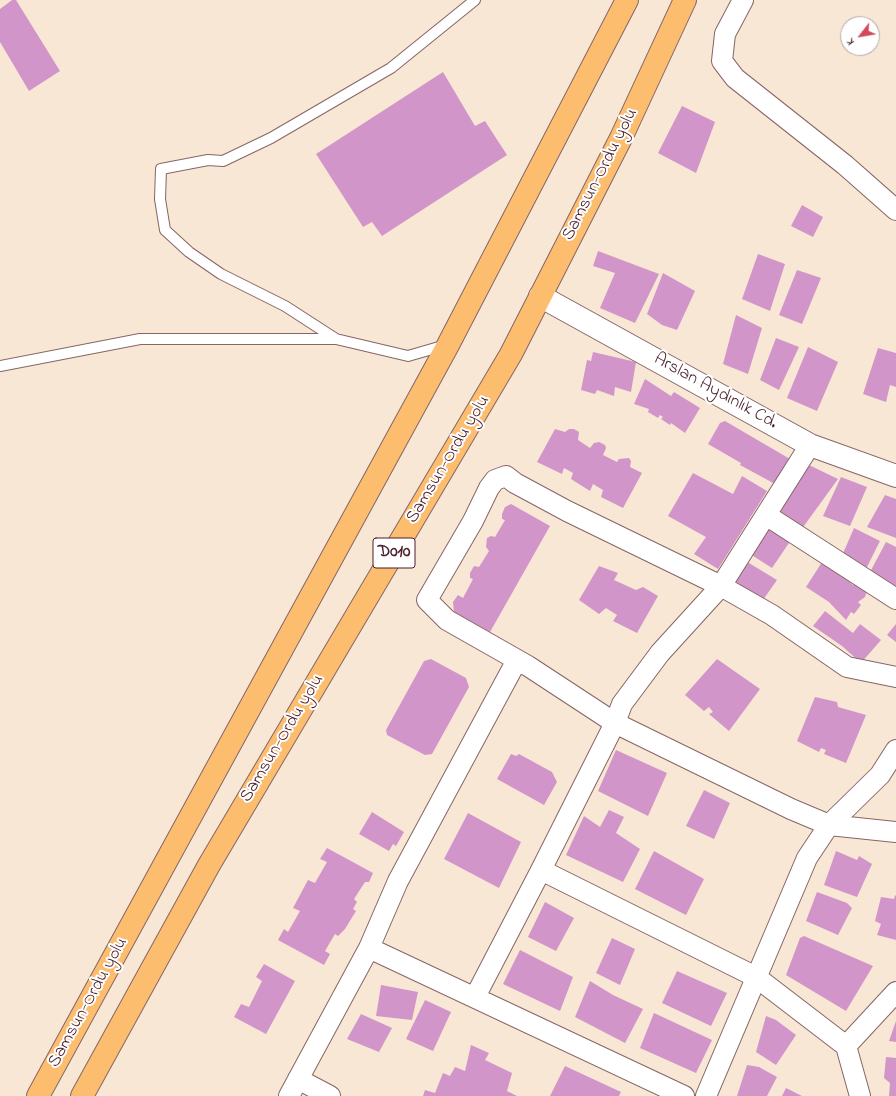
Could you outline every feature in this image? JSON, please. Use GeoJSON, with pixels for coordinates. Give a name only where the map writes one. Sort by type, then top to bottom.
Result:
{"type":"FeatureCollection","features":[{"type":"Feature","properties":{"kind":"highway","name":"Samsun-Ordu yolu"},"geometry":{"type":"LineString","coordinates":[[38,1096],[448,345],[627,0]]}},
{"type":"Feature","properties":{"kind":"highway","name":"Samsun-Ordu yolu"},"geometry":{"type":"LineString","coordinates":[[82,1096],[209,865],[512,354],[620,138],[685,0]]}},
{"type":"Feature","properties":{"kind":"street"},"geometry":{"type":"LineString","coordinates":[[743,0],[725,34],[722,62],[735,78],[845,165],[896,210]]}},
{"type":"Feature","properties":{"kind":"street","name":"Arslan Aydınlık Cd."},"geometry":{"type":"LineString","coordinates":[[540,296],[810,444],[896,476]]}},
{"type":"Feature","properties":{"kind":"street"},"geometry":{"type":"LineString","coordinates":[[475,997],[615,723],[622,704],[660,653],[721,586],[810,444]]}},
{"type":"Feature","properties":{"kind":"street"},"geometry":{"type":"LineString","coordinates":[[896,677],[847,667],[772,615],[721,586],[567,510],[515,483],[506,476],[500,478],[492,484],[484,497],[473,522],[427,600],[447,620],[517,660],[615,723],[791,809],[829,825],[896,832]]}},
{"type":"Feature","properties":{"kind":"street"},"geometry":{"type":"LineString","coordinates":[[766,515],[896,599]]}},
{"type":"Feature","properties":{"kind":"street"},"geometry":{"type":"LineString","coordinates":[[330,1096],[293,1087],[369,948],[398,881],[517,660]]}},
{"type":"Feature","properties":{"kind":"street"},"geometry":{"type":"LineString","coordinates":[[706,1096],[807,858],[829,825],[880,775],[896,750]]}},
{"type":"Feature","properties":{"kind":"street"},"geometry":{"type":"LineString","coordinates":[[541,870],[756,977],[846,1046],[860,1096]]}},
{"type":"Feature","properties":{"kind":"street"},"geometry":{"type":"LineString","coordinates":[[369,948],[684,1096]]}},
{"type":"Feature","properties":{"kind":"street"},"geometry":{"type":"LineString","coordinates":[[846,1046],[896,992]]}},
{"type":"Feature","properties":{"kind":"lane"},"geometry":{"type":"LineString","coordinates":[[336,339],[285,306],[222,274],[189,252],[165,230],[160,199],[161,169],[208,160],[223,161],[271,138],[390,68],[474,0]]}},
{"type":"Feature","properties":{"kind":"lane"},"geometry":{"type":"LineString","coordinates":[[0,366],[140,339],[336,339],[408,356],[448,345]]}},
{"type":"Feature","properties":{"kind":"building"},"geometry":{"type":"Polygon","coordinates":[[[12,0],[16,0],[60,71],[29,91],[0,42],[0,9],[12,0]]]}},
{"type":"Feature","properties":{"kind":"building"},"geometry":{"type":"Polygon","coordinates":[[[443,72],[475,126],[485,121],[507,155],[382,236],[372,222],[363,227],[316,154],[443,72]]]}},
{"type":"Feature","properties":{"kind":"building"},"geometry":{"type":"Polygon","coordinates":[[[682,106],[715,122],[696,173],[658,153],[682,106]]]}},
{"type":"Feature","properties":{"kind":"building"},"geometry":{"type":"Polygon","coordinates":[[[802,205],[823,217],[813,237],[791,226],[802,205]]]}},
{"type":"Feature","properties":{"kind":"building"},"geometry":{"type":"Polygon","coordinates":[[[598,251],[659,274],[635,323],[600,308],[615,273],[593,266],[598,251]]]}},
{"type":"Feature","properties":{"kind":"building"},"geometry":{"type":"Polygon","coordinates":[[[758,254],[785,264],[770,311],[742,299],[758,254]]]}},
{"type":"Feature","properties":{"kind":"building"},"geometry":{"type":"Polygon","coordinates":[[[797,270],[821,278],[802,324],[779,315],[797,270]]]}},
{"type":"Feature","properties":{"kind":"building"},"geometry":{"type":"Polygon","coordinates":[[[663,273],[695,291],[677,330],[662,325],[647,314],[663,273]]]}},
{"type":"Feature","properties":{"kind":"building"},"geometry":{"type":"Polygon","coordinates":[[[736,315],[762,328],[748,374],[723,364],[736,315]]]}},
{"type":"Feature","properties":{"kind":"building"},"geometry":{"type":"Polygon","coordinates":[[[776,338],[799,347],[779,390],[760,380],[776,338]]]}},
{"type":"Feature","properties":{"kind":"building"},"geometry":{"type":"Polygon","coordinates":[[[808,347],[838,362],[817,411],[787,398],[808,347]]]}},
{"type":"Feature","properties":{"kind":"building"},"geometry":{"type":"Polygon","coordinates":[[[878,348],[896,353],[896,387],[890,385],[886,402],[863,394],[878,348]]]}},
{"type":"Feature","properties":{"kind":"building"},"geometry":{"type":"Polygon","coordinates":[[[593,352],[636,362],[631,392],[615,387],[614,396],[597,390],[595,394],[581,390],[587,360],[591,361],[593,352]]]}},
{"type":"Feature","properties":{"kind":"building"},"geometry":{"type":"Polygon","coordinates":[[[645,379],[671,396],[674,392],[700,408],[685,433],[671,423],[670,425],[661,419],[663,417],[660,415],[658,418],[648,412],[649,409],[634,404],[645,379]]]}},
{"type":"Feature","properties":{"kind":"building"},"geometry":{"type":"Polygon","coordinates":[[[725,421],[790,459],[775,484],[740,465],[741,463],[708,444],[720,423],[725,421]]]}},
{"type":"Feature","properties":{"kind":"building"},"geometry":{"type":"Polygon","coordinates":[[[555,429],[565,432],[569,429],[574,429],[579,432],[578,440],[590,448],[594,443],[599,442],[605,445],[606,448],[603,455],[617,462],[619,459],[629,458],[631,461],[630,467],[642,473],[623,508],[601,497],[603,490],[593,484],[590,491],[571,479],[573,473],[564,468],[562,474],[537,462],[555,429]]]}},
{"type":"Feature","properties":{"kind":"building"},"geometry":{"type":"Polygon","coordinates":[[[809,465],[838,479],[801,530],[776,516],[809,465]]]}},
{"type":"Feature","properties":{"kind":"building"},"geometry":{"type":"Polygon","coordinates":[[[693,473],[733,494],[742,476],[767,491],[718,569],[694,554],[706,537],[668,516],[693,473]]]}},
{"type":"Feature","properties":{"kind":"building"},"geometry":{"type":"Polygon","coordinates":[[[841,477],[867,487],[850,526],[823,516],[841,477]]]}},
{"type":"Feature","properties":{"kind":"building"},"geometry":{"type":"Polygon","coordinates":[[[885,495],[896,499],[896,538],[867,527],[885,495]]]}},
{"type":"Feature","properties":{"kind":"building"},"geometry":{"type":"Polygon","coordinates":[[[511,504],[550,526],[490,632],[454,612],[453,602],[458,595],[463,598],[473,579],[470,578],[470,573],[474,566],[479,567],[489,551],[486,547],[487,538],[491,536],[495,537],[505,520],[502,519],[502,514],[505,507],[511,504]]]}},
{"type":"Feature","properties":{"kind":"building"},"geometry":{"type":"Polygon","coordinates":[[[769,526],[791,540],[772,568],[750,554],[769,526]]]}},
{"type":"Feature","properties":{"kind":"building"},"geometry":{"type":"Polygon","coordinates":[[[854,528],[880,541],[865,571],[841,558],[854,528]]]}},
{"type":"Feature","properties":{"kind":"building"},"geometry":{"type":"Polygon","coordinates":[[[886,542],[896,547],[896,587],[870,572],[886,542]]]}},
{"type":"Feature","properties":{"kind":"building"},"geometry":{"type":"Polygon","coordinates":[[[824,559],[853,585],[857,582],[867,591],[865,597],[858,602],[861,605],[854,614],[851,612],[846,620],[829,602],[806,587],[824,559]]]}},
{"type":"Feature","properties":{"kind":"building"},"geometry":{"type":"Polygon","coordinates":[[[744,560],[777,580],[763,600],[731,579],[744,560]]]}},
{"type":"Feature","properties":{"kind":"building"},"geometry":{"type":"Polygon","coordinates":[[[599,566],[618,573],[614,580],[636,590],[643,587],[658,596],[637,633],[613,621],[617,615],[606,608],[599,614],[579,600],[599,566]]]}},
{"type":"Feature","properties":{"kind":"building"},"geometry":{"type":"Polygon","coordinates":[[[825,611],[853,633],[860,624],[881,640],[861,663],[842,646],[813,626],[825,611]]]}},
{"type":"Feature","properties":{"kind":"building"},"geometry":{"type":"Polygon","coordinates":[[[896,624],[896,642],[887,635],[896,624]]]}},
{"type":"Feature","properties":{"kind":"building"},"geometry":{"type":"Polygon","coordinates":[[[431,659],[466,678],[469,687],[432,754],[425,755],[387,735],[386,730],[424,661],[431,659]]]}},
{"type":"Feature","properties":{"kind":"building"},"geometry":{"type":"Polygon","coordinates":[[[717,659],[760,689],[729,731],[709,714],[713,712],[709,707],[704,711],[685,695],[717,659]]]}},
{"type":"Feature","properties":{"kind":"building"},"geometry":{"type":"Polygon","coordinates":[[[815,697],[837,702],[838,707],[866,715],[846,763],[824,754],[826,750],[821,748],[819,752],[797,741],[815,697]]]}},
{"type":"Feature","properties":{"kind":"building"},"geometry":{"type":"Polygon","coordinates":[[[616,750],[667,773],[648,816],[598,791],[616,750]]]}},
{"type":"Feature","properties":{"kind":"building"},"geometry":{"type":"Polygon","coordinates":[[[511,754],[516,756],[519,754],[552,772],[557,782],[544,805],[497,779],[511,754]]]}},
{"type":"Feature","properties":{"kind":"building"},"geometry":{"type":"Polygon","coordinates":[[[704,790],[730,803],[714,839],[686,826],[704,790]]]}},
{"type":"Feature","properties":{"kind":"building"},"geometry":{"type":"Polygon","coordinates":[[[609,810],[624,817],[616,833],[640,849],[623,882],[566,855],[584,816],[600,827],[609,810]]]}},
{"type":"Feature","properties":{"kind":"building"},"geometry":{"type":"Polygon","coordinates":[[[372,812],[404,832],[396,846],[393,844],[389,851],[359,834],[372,812]]]}},
{"type":"Feature","properties":{"kind":"building"},"geometry":{"type":"Polygon","coordinates":[[[468,813],[521,842],[499,888],[444,859],[468,813]]]}},
{"type":"Feature","properties":{"kind":"building"},"geometry":{"type":"Polygon","coordinates":[[[327,848],[373,873],[369,882],[365,882],[354,899],[357,902],[353,909],[356,911],[345,929],[338,936],[335,934],[325,951],[330,954],[324,965],[278,940],[284,929],[288,932],[300,911],[293,908],[308,880],[315,883],[327,862],[320,859],[327,848]]]}},
{"type":"Feature","properties":{"kind":"building"},"geometry":{"type":"Polygon","coordinates":[[[654,851],[704,879],[686,915],[635,889],[654,851]]]}},
{"type":"Feature","properties":{"kind":"building"},"geometry":{"type":"Polygon","coordinates":[[[836,851],[857,860],[859,856],[872,864],[857,897],[824,885],[836,851]]]}},
{"type":"Feature","properties":{"kind":"building"},"geometry":{"type":"Polygon","coordinates":[[[817,892],[847,903],[852,908],[838,935],[806,921],[817,892]]]}},
{"type":"Feature","properties":{"kind":"building"},"geometry":{"type":"Polygon","coordinates":[[[895,895],[896,940],[877,935],[881,924],[875,921],[881,897],[894,899],[895,895]]]}},
{"type":"Feature","properties":{"kind":"building"},"geometry":{"type":"Polygon","coordinates":[[[545,902],[574,918],[556,951],[528,937],[545,902]]]}},
{"type":"Feature","properties":{"kind":"building"},"geometry":{"type":"Polygon","coordinates":[[[804,936],[873,966],[846,1011],[786,975],[800,938],[804,936]]]}},
{"type":"Feature","properties":{"kind":"building"},"geometry":{"type":"Polygon","coordinates":[[[612,938],[635,949],[620,985],[596,973],[612,938]]]}},
{"type":"Feature","properties":{"kind":"building"},"geometry":{"type":"Polygon","coordinates":[[[520,950],[573,977],[560,1011],[503,984],[520,950]]]}},
{"type":"Feature","properties":{"kind":"building"},"geometry":{"type":"Polygon","coordinates":[[[264,964],[295,981],[266,1034],[234,1017],[241,1004],[249,1007],[262,981],[256,977],[264,964]]]}},
{"type":"Feature","properties":{"kind":"building"},"geometry":{"type":"Polygon","coordinates":[[[677,971],[727,993],[711,1026],[662,1003],[677,971]]]}},
{"type":"Feature","properties":{"kind":"building"},"geometry":{"type":"Polygon","coordinates":[[[590,981],[613,995],[643,1009],[625,1043],[575,1017],[590,981]]]}},
{"type":"Feature","properties":{"kind":"building"},"geometry":{"type":"Polygon","coordinates":[[[381,985],[418,992],[412,1020],[376,1016],[381,985]]]}},
{"type":"Feature","properties":{"kind":"building"},"geometry":{"type":"Polygon","coordinates":[[[425,1000],[451,1012],[433,1051],[406,1039],[425,1000]]]}},
{"type":"Feature","properties":{"kind":"building"},"geometry":{"type":"Polygon","coordinates":[[[654,1013],[712,1040],[696,1073],[640,1048],[654,1013]]]}},
{"type":"Feature","properties":{"kind":"building"},"geometry":{"type":"Polygon","coordinates":[[[361,1014],[392,1028],[379,1052],[347,1039],[361,1014]]]}},
{"type":"Feature","properties":{"kind":"building"},"geometry":{"type":"Polygon","coordinates":[[[766,1016],[776,1020],[796,1035],[776,1065],[756,1052],[766,1016]]]}},
{"type":"Feature","properties":{"kind":"building"},"geometry":{"type":"Polygon","coordinates":[[[896,1021],[896,1042],[889,1041],[896,1021]]]}},
{"type":"Feature","properties":{"kind":"building"},"geometry":{"type":"Polygon","coordinates":[[[471,1045],[489,1053],[485,1060],[512,1073],[507,1091],[517,1096],[423,1096],[425,1090],[435,1093],[443,1073],[450,1076],[455,1067],[465,1071],[471,1045]]]}},
{"type":"Feature","properties":{"kind":"building"},"geometry":{"type":"Polygon","coordinates":[[[886,1057],[896,1058],[896,1096],[889,1096],[890,1083],[884,1078],[886,1057]]]}},
{"type":"Feature","properties":{"kind":"building"},"geometry":{"type":"Polygon","coordinates":[[[747,1065],[759,1067],[777,1077],[767,1096],[737,1096],[747,1065]]]}},
{"type":"Feature","properties":{"kind":"building"},"geometry":{"type":"Polygon","coordinates":[[[565,1066],[621,1092],[619,1096],[550,1096],[565,1066]]]}},
{"type":"Feature","properties":{"kind":"building"},"geometry":{"type":"Polygon","coordinates":[[[786,1088],[802,1096],[782,1096],[786,1088]]]}}]}
